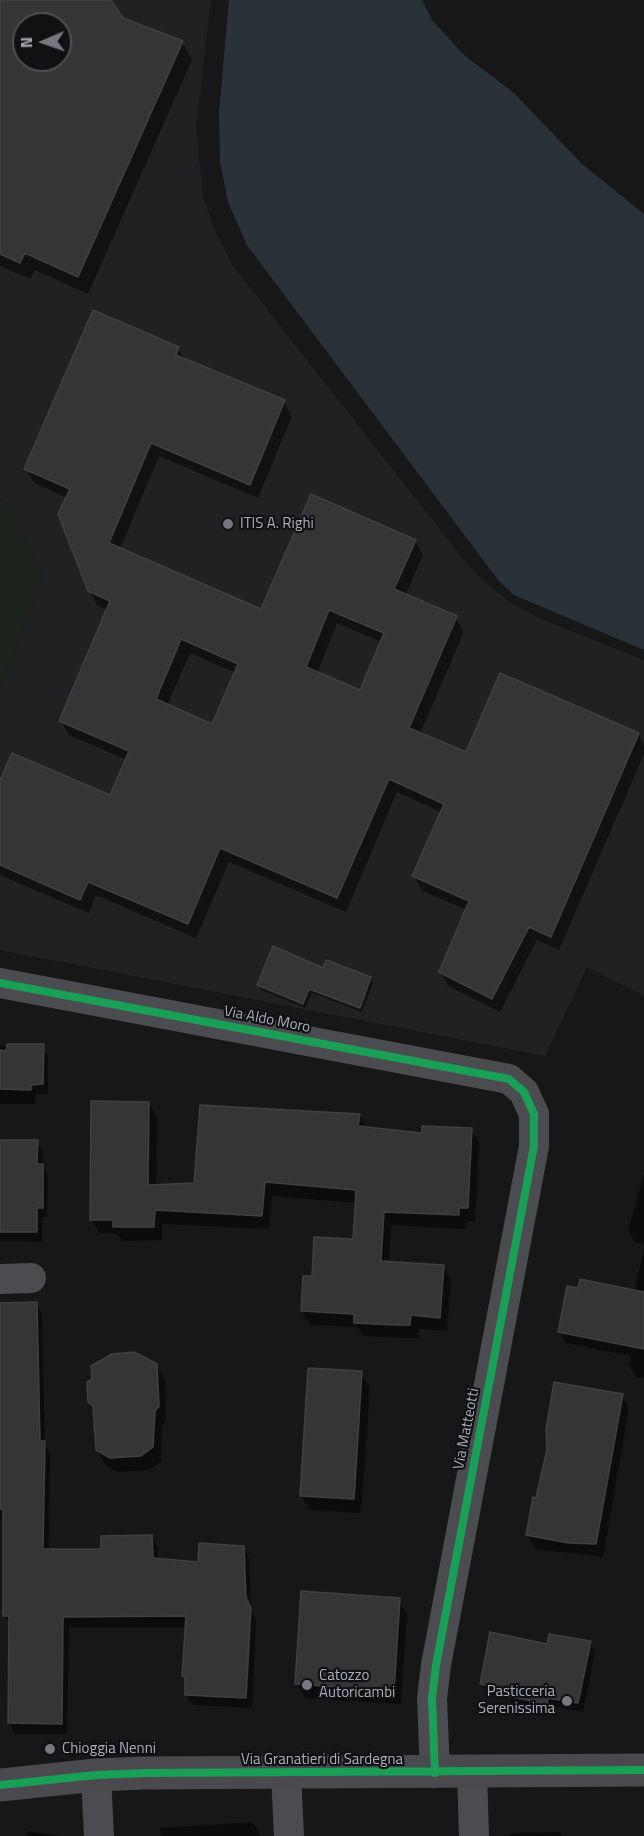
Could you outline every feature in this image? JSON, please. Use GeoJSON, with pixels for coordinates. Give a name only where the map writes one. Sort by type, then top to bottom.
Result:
{"type":"FeatureCollection","features":[{"type":"Feature","properties":{"kind":"street","name":"Via Aldo Moro"},"geometry":{"type":"LineString","coordinates":[[0,983],[509,1079],[525,1092]]}},
{"type":"Feature","properties":{"kind":"street","name":"Via Matteotti"},"geometry":{"type":"LineString","coordinates":[[435,1773],[432,1698],[436,1665],[534,1146],[534,1114],[525,1092]]}},
{"type":"Feature","properties":{"kind":"street"},"geometry":{"type":"LineString","coordinates":[[0,1279],[31,1278]]}},
{"type":"Feature","properties":{"kind":"street","name":"Via Granatieri di Sardegna"},"geometry":{"type":"LineString","coordinates":[[0,1785],[96,1774],[644,1770]]}},
{"type":"Feature","properties":{"kind":"street"},"geometry":{"type":"LineString","coordinates":[[472,1772],[474,1836]]}},
{"type":"Feature","properties":{"kind":"street"},"geometry":{"type":"LineString","coordinates":[[96,1774],[99,1836]]}},
{"type":"Feature","properties":{"kind":"street"},"geometry":{"type":"LineString","coordinates":[[286,1774],[290,1836]]}},
{"type":"Feature","properties":{"kind":"shaded area","name":"ITIS A. Righi"},"geometry":{"type":"Polygon","coordinates":[[[0,0],[211,0],[196,127],[203,197],[216,233],[233,266],[464,560],[481,578],[509,602],[539,618],[644,660],[644,996],[587,967],[545,1056],[0,950],[0,689],[43,575],[8,504],[0,500],[0,0]]]}},
{"type":"Feature","properties":{"kind":"shaded area"},"geometry":{"type":"Polygon","coordinates":[[[229,0],[422,0],[432,20],[464,55],[514,93],[581,163],[644,214],[644,650],[514,595],[499,581],[247,245],[228,202],[220,162],[219,112],[229,0]]]}},
{"type":"Feature","properties":{"kind":"shaded area"},"geometry":{"type":"Polygon","coordinates":[[[0,500],[8,504],[43,575],[0,689],[0,500]]]}},
{"type":"Feature","properties":{"kind":"building"},"geometry":{"type":"Polygon","coordinates":[[[0,0],[111,0],[123,18],[183,41],[78,277],[25,253],[20,263],[0,254],[0,0]]]}},
{"type":"Feature","properties":{"kind":"building"},"geometry":{"type":"Polygon","coordinates":[[[93,310],[179,347],[176,355],[285,400],[250,485],[151,443],[109,543],[261,609],[311,494],[416,540],[394,589],[457,616],[409,728],[466,752],[500,673],[639,733],[551,937],[529,927],[492,999],[439,972],[469,901],[412,876],[444,804],[389,779],[337,898],[220,848],[188,924],[88,882],[80,900],[0,865],[0,780],[12,753],[110,795],[129,751],[59,721],[110,601],[88,591],[58,514],[70,489],[24,469],[93,310]],[[329,610],[306,667],[360,690],[384,633],[329,610]],[[181,639],[156,699],[212,724],[238,664],[181,639]]]}},
{"type":"Feature","properties":{"kind":"building"},"geometry":{"type":"Polygon","coordinates":[[[273,946],[323,968],[326,960],[371,977],[360,1008],[309,989],[303,1004],[257,985],[273,946]]]}},
{"type":"Feature","properties":{"kind":"building"},"geometry":{"type":"Polygon","coordinates":[[[7,1044],[44,1044],[43,1084],[31,1085],[31,1090],[0,1089],[0,1050],[6,1051],[7,1044]]]}},
{"type":"Feature","properties":{"kind":"building"},"geometry":{"type":"Polygon","coordinates":[[[91,1101],[149,1102],[148,1185],[194,1183],[200,1105],[360,1114],[358,1126],[422,1133],[422,1126],[472,1128],[468,1208],[459,1208],[459,1215],[384,1212],[381,1261],[444,1265],[440,1318],[411,1315],[410,1325],[354,1323],[354,1314],[301,1311],[303,1276],[312,1276],[314,1237],[353,1239],[356,1190],[265,1182],[262,1216],[155,1210],[154,1227],[113,1227],[113,1220],[90,1220],[91,1101]]]}},
{"type":"Feature","properties":{"kind":"building"},"geometry":{"type":"Polygon","coordinates":[[[0,1140],[38,1140],[37,1164],[43,1164],[43,1208],[37,1208],[37,1232],[0,1232],[0,1140]]]}},
{"type":"Feature","properties":{"kind":"building"},"geometry":{"type":"Polygon","coordinates":[[[580,1279],[644,1292],[644,1349],[558,1332],[567,1286],[578,1288],[580,1279]]]}},
{"type":"Feature","properties":{"kind":"building"},"geometry":{"type":"Polygon","coordinates":[[[37,1302],[40,1441],[45,1441],[43,1549],[101,1549],[101,1536],[152,1535],[153,1558],[198,1562],[199,1543],[244,1546],[246,1597],[251,1608],[246,1698],[185,1695],[185,1677],[182,1676],[186,1616],[63,1617],[62,1724],[8,1723],[9,1616],[3,1616],[3,1509],[0,1509],[0,1303],[37,1302]]]}},
{"type":"Feature","properties":{"kind":"building"},"geometry":{"type":"Polygon","coordinates":[[[134,1352],[157,1364],[159,1406],[155,1411],[153,1447],[141,1456],[110,1458],[96,1450],[93,1406],[88,1402],[87,1382],[92,1379],[91,1366],[112,1354],[134,1352]]]}},
{"type":"Feature","properties":{"kind":"building"},"geometry":{"type":"Polygon","coordinates":[[[308,1368],[362,1371],[354,1499],[300,1496],[308,1368]]]}},
{"type":"Feature","properties":{"kind":"building"},"geometry":{"type":"Polygon","coordinates":[[[554,1382],[623,1394],[596,1544],[569,1543],[526,1535],[533,1497],[536,1498],[547,1449],[546,1429],[554,1382]]]}},
{"type":"Feature","properties":{"kind":"building"},"geometry":{"type":"Polygon","coordinates":[[[301,1591],[400,1598],[394,1691],[295,1684],[301,1591]]]}},
{"type":"Feature","properties":{"kind":"building"},"geometry":{"type":"Polygon","coordinates":[[[490,1632],[547,1644],[549,1634],[591,1641],[578,1703],[548,1698],[547,1704],[506,1696],[507,1689],[480,1684],[490,1632]]]}},
{"type":"Feature","properties":{"kind":"cycle path"},"geometry":{"type":"LineString","coordinates":[[0,983],[509,1079],[524,1092],[534,1114],[534,1146],[436,1665],[432,1698],[435,1773]]}},
{"type":"Feature","properties":{"kind":"cycle path"},"geometry":{"type":"LineString","coordinates":[[0,1785],[96,1775],[145,1773],[644,1770]]}},
{"type":"Feature","properties":{"kind":"place","name":"ITIS A. Righi"},"geometry":{"type":"Point","coordinates":[228,524]}},
{"type":"Feature","properties":{"kind":"place","name":"Catozzo Autoricambi"},"geometry":{"type":"Point","coordinates":[307,1685]}},
{"type":"Feature","properties":{"kind":"place","name":"Pasticceria Serenissima"},"geometry":{"type":"Point","coordinates":[567,1701]}},
{"type":"Feature","properties":{"kind":"place","name":"Chioggia Nenni"},"geometry":{"type":"Point","coordinates":[50,1749]}}]}
